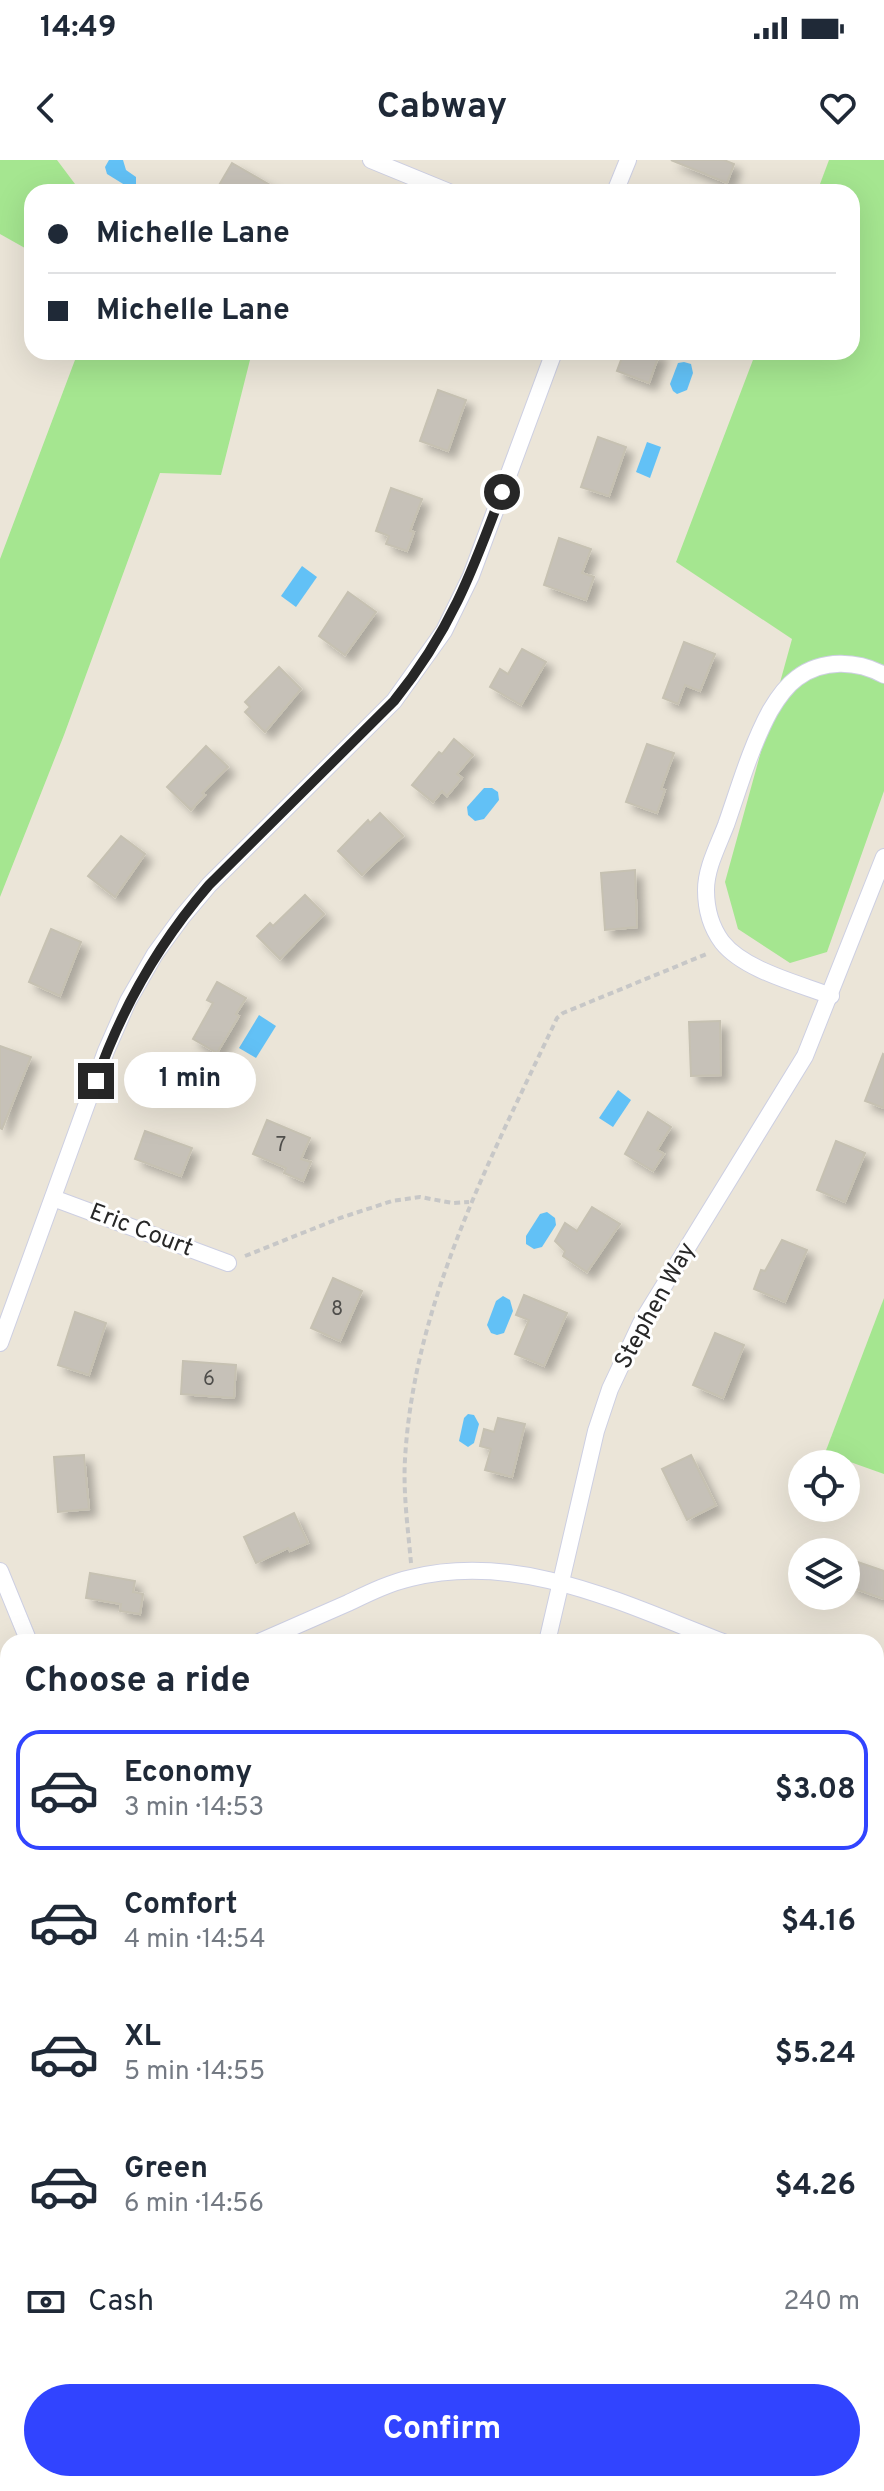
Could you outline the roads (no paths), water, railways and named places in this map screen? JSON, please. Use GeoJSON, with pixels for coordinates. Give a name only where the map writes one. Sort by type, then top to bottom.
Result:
{"type":"FeatureCollection","features":[{"type":"Feature","properties":{"kind":"street"},"geometry":{"type":"LineString","coordinates":[[371,160],[430,184]]}},
{"type":"Feature","properties":{"kind":"street"},"geometry":{"type":"LineString","coordinates":[[618,184],[628,160]]}},
{"type":"Feature","properties":{"kind":"street"},"geometry":{"type":"LineString","coordinates":[[0,1343],[106,1051],[128,1001],[155,954],[209,885],[394,701],[444,631],[471,576],[551,360]]}},
{"type":"Feature","properties":{"kind":"street"},"geometry":{"type":"LineString","coordinates":[[831,996],[754,966],[733,954],[712,923],[706,886],[770,712],[782,693],[813,668],[834,663],[854,665],[884,675]]}},
{"type":"Feature","properties":{"kind":"street","name":"Stephen Way"},"geometry":{"type":"LineString","coordinates":[[549,1634],[596,1431],[610,1389],[641,1323],[805,1056],[884,857]]}},
{"type":"Feature","properties":{"kind":"street","name":"Eric Court"},"geometry":{"type":"LineString","coordinates":[[53,1198],[228,1263]]}},
{"type":"Feature","properties":{"kind":"street"},"geometry":{"type":"LineString","coordinates":[[277,1634],[393,1583],[412,1577],[472,1569],[513,1573],[599,1595],[702,1634]]}},
{"type":"Feature","properties":{"kind":"street"},"geometry":{"type":"LineString","coordinates":[[0,1571],[26,1634]]}},
{"type":"Feature","properties":{"kind":"water"},"geometry":{"type":"Polygon","coordinates":[[[109,160],[123,160],[126,170],[136,177],[136,184],[123,184],[107,174],[105,167],[109,160]]]}},
{"type":"Feature","properties":{"kind":"water"},"geometry":{"type":"Polygon","coordinates":[[[678,363],[691,364],[693,373],[687,390],[677,394],[670,384],[678,363]]]}},
{"type":"Feature","properties":{"kind":"water"},"geometry":{"type":"Polygon","coordinates":[[[647,442],[661,447],[650,478],[636,472],[647,442]]]}},
{"type":"Feature","properties":{"kind":"water"},"geometry":{"type":"Polygon","coordinates":[[[302,566],[317,577],[296,607],[281,596],[302,566]]]}},
{"type":"Feature","properties":{"kind":"water"},"geometry":{"type":"Polygon","coordinates":[[[484,788],[498,792],[499,800],[484,819],[475,821],[468,815],[467,807],[484,788]]]}},
{"type":"Feature","properties":{"kind":"water"},"geometry":{"type":"Polygon","coordinates":[[[259,1015],[276,1026],[256,1058],[239,1048],[259,1015]]]}},
{"type":"Feature","properties":{"kind":"water"},"geometry":{"type":"Polygon","coordinates":[[[618,1090],[631,1100],[613,1127],[599,1118],[618,1090]]]}},
{"type":"Feature","properties":{"kind":"water"},"geometry":{"type":"Polygon","coordinates":[[[547,1212],[555,1218],[556,1225],[542,1247],[534,1249],[526,1244],[526,1236],[540,1214],[547,1212]]]}},
{"type":"Feature","properties":{"kind":"water"},"geometry":{"type":"Polygon","coordinates":[[[503,1296],[510,1300],[513,1311],[504,1333],[497,1335],[491,1333],[487,1325],[496,1301],[503,1296]]]}},
{"type":"Feature","properties":{"kind":"water"},"geometry":{"type":"Polygon","coordinates":[[[468,1414],[474,1415],[479,1424],[474,1443],[468,1447],[459,1441],[464,1418],[468,1414]]]}}]}
